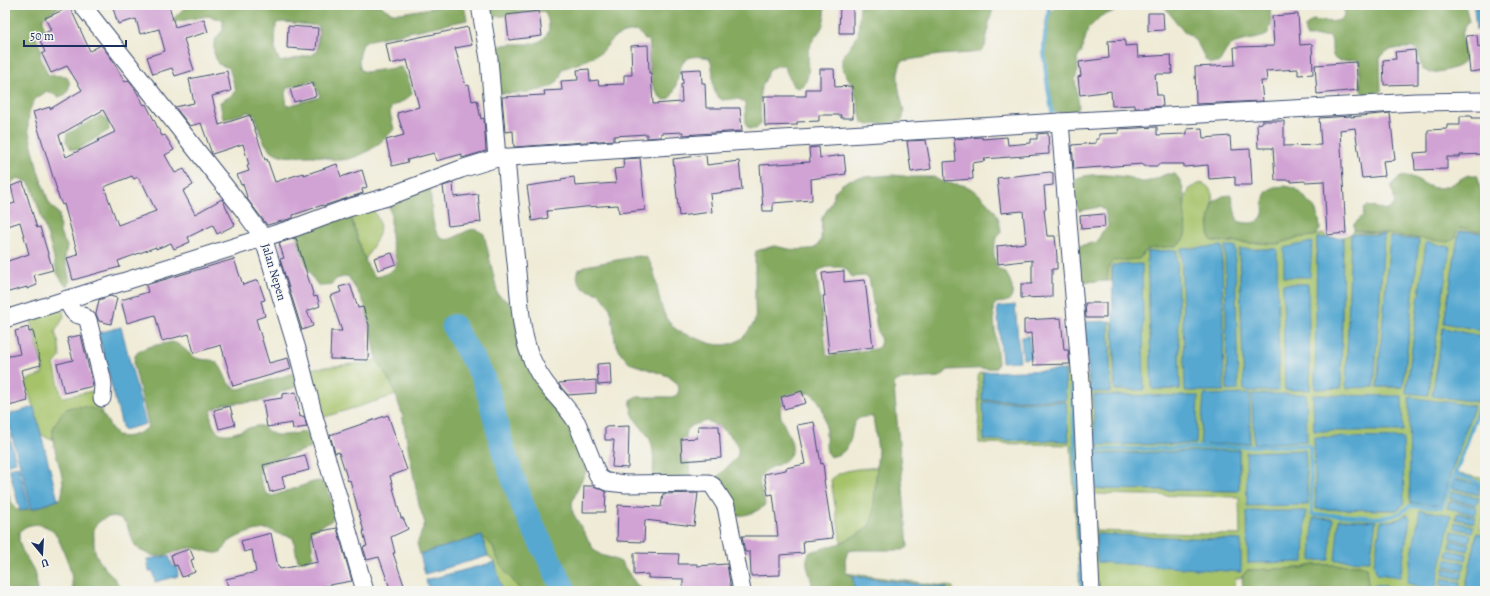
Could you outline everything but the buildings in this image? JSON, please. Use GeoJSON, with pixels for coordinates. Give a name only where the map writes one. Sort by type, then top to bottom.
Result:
{"type":"FeatureCollection","features":[{"type":"Feature","properties":{"kind":"street","name":"Jalan Nepen"},"geometry":{"type":"LineString","coordinates":[[82,5],[242,208],[263,237],[297,349],[315,420],[365,591]]}},
{"type":"Feature","properties":{"kind":"street"},"geometry":{"type":"LineString","coordinates":[[480,5],[490,59],[526,346],[534,364],[543,382],[572,415],[577,423],[599,478],[607,482],[626,484],[708,482],[713,486],[726,506],[742,591]]}},
{"type":"Feature","properties":{"kind":"street"},"geometry":{"type":"LineString","coordinates":[[5,319],[263,237],[348,208],[387,197],[461,169],[502,158],[1060,122],[1416,102],[1485,101]]}},
{"type":"Feature","properties":{"kind":"street"},"geometry":{"type":"LineString","coordinates":[[1060,122],[1081,382],[1091,591]]}},
{"type":"Feature","properties":{"kind":"street"},"geometry":{"type":"LineString","coordinates":[[67,299],[74,311],[77,314],[86,317],[88,320],[102,378],[102,398]]}},
{"type":"Feature","properties":{"kind":"green space"},"geometry":{"type":"Polygon","coordinates":[[[5,5],[63,5],[43,18],[44,29],[36,35],[36,38],[41,49],[40,56],[48,75],[66,76],[69,80],[69,87],[66,94],[59,97],[47,91],[34,100],[29,112],[28,128],[38,171],[49,203],[59,214],[60,233],[67,246],[65,257],[70,282],[68,286],[64,284],[57,273],[52,250],[32,188],[28,182],[18,178],[14,180],[5,191],[5,5]]]}},
{"type":"Feature","properties":{"kind":"green space"},"geometry":{"type":"Polygon","coordinates":[[[187,5],[381,5],[393,13],[401,13],[449,5],[464,5],[467,20],[370,40],[363,44],[359,61],[361,70],[366,72],[401,67],[411,87],[412,94],[405,100],[391,107],[390,113],[394,129],[382,141],[362,154],[338,160],[316,156],[294,157],[276,154],[265,144],[255,116],[248,112],[223,119],[220,102],[233,95],[236,91],[229,68],[218,64],[214,53],[214,41],[223,30],[223,20],[208,16],[169,23],[187,5]],[[283,22],[276,23],[275,51],[280,62],[311,55],[317,52],[319,26],[283,22]],[[314,80],[287,88],[285,93],[287,106],[320,97],[314,80]]]}},
{"type":"Feature","properties":{"kind":"green space"},"geometry":{"type":"Polygon","coordinates":[[[484,5],[617,5],[617,9],[629,12],[642,10],[649,5],[825,5],[823,24],[809,49],[808,76],[806,81],[798,88],[793,86],[784,66],[776,66],[770,69],[760,91],[761,124],[756,129],[749,129],[746,125],[745,103],[737,99],[722,100],[717,96],[713,86],[712,69],[709,58],[697,56],[689,58],[683,62],[674,92],[669,99],[664,100],[659,96],[651,80],[649,67],[649,42],[636,31],[624,33],[613,38],[602,52],[580,63],[562,69],[558,80],[551,86],[537,91],[498,93],[494,50],[500,46],[508,44],[531,44],[538,42],[544,39],[549,27],[547,16],[544,11],[486,18],[484,5]]]}},
{"type":"Feature","properties":{"kind":"green space"},"geometry":{"type":"Polygon","coordinates":[[[860,5],[994,5],[985,47],[980,52],[939,55],[902,61],[899,67],[898,80],[904,112],[903,118],[900,122],[895,123],[868,125],[862,122],[854,88],[842,68],[842,58],[858,35],[860,5]]]}},
{"type":"Feature","properties":{"kind":"green space"},"geometry":{"type":"Polygon","coordinates":[[[1065,5],[1124,5],[1118,10],[1101,16],[1088,29],[1081,53],[1077,59],[1078,71],[1075,79],[1079,106],[1077,110],[1061,113],[1052,112],[1045,62],[1044,35],[1050,12],[1065,5]]]}},
{"type":"Feature","properties":{"kind":"green space"},"geometry":{"type":"Polygon","coordinates":[[[1163,5],[1270,5],[1271,25],[1267,35],[1236,43],[1226,50],[1219,63],[1210,63],[1206,60],[1198,44],[1190,35],[1184,32],[1163,5]]]}},
{"type":"Feature","properties":{"kind":"green space"},"geometry":{"type":"Polygon","coordinates":[[[1344,5],[1465,5],[1469,21],[1462,35],[1465,54],[1464,60],[1459,66],[1454,68],[1430,73],[1422,69],[1417,50],[1415,48],[1401,48],[1387,51],[1380,57],[1381,91],[1378,94],[1365,95],[1361,91],[1359,61],[1337,60],[1332,53],[1331,38],[1327,36],[1307,37],[1305,33],[1305,27],[1313,20],[1328,22],[1340,20],[1344,15],[1344,5]]]}},
{"type":"Feature","properties":{"kind":"green space"},"geometry":{"type":"Polygon","coordinates":[[[100,116],[103,116],[108,121],[109,130],[77,150],[71,149],[66,141],[67,134],[100,116]]]}},
{"type":"Feature","properties":{"kind":"green space"},"geometry":{"type":"Polygon","coordinates":[[[1166,174],[1175,174],[1183,189],[1186,230],[1184,239],[1174,246],[1147,250],[1139,259],[1113,261],[1109,268],[1107,281],[1078,282],[1077,249],[1079,246],[1097,242],[1102,232],[1108,226],[1105,210],[1099,207],[1079,211],[1074,195],[1075,179],[1087,175],[1102,175],[1131,178],[1140,182],[1145,182],[1166,174]]]}},
{"type":"Feature","properties":{"kind":"green space"},"geometry":{"type":"Polygon","coordinates":[[[893,175],[934,177],[942,182],[966,186],[978,193],[998,217],[1001,231],[994,245],[994,256],[997,268],[1007,275],[1010,281],[1012,295],[1008,301],[996,303],[993,307],[998,363],[996,368],[948,370],[940,377],[899,380],[895,382],[894,386],[908,547],[903,550],[848,551],[845,560],[846,573],[853,576],[854,591],[812,591],[807,566],[810,552],[841,543],[865,530],[870,524],[873,516],[878,450],[873,417],[864,417],[855,422],[851,438],[846,449],[830,457],[826,449],[826,424],[821,404],[812,394],[809,393],[801,394],[788,399],[782,406],[780,413],[790,438],[792,446],[791,453],[788,458],[765,471],[762,475],[760,479],[760,486],[765,505],[750,514],[732,515],[713,486],[717,477],[737,457],[738,451],[737,445],[730,435],[707,421],[693,425],[687,430],[686,448],[690,470],[689,476],[653,484],[653,457],[651,442],[632,413],[631,400],[635,397],[672,397],[677,395],[679,390],[678,384],[668,376],[629,363],[620,352],[615,341],[612,315],[609,306],[600,294],[586,290],[580,285],[578,282],[577,271],[585,266],[638,256],[646,257],[653,270],[661,306],[672,326],[681,332],[712,344],[731,344],[746,334],[755,320],[756,251],[774,246],[794,250],[815,248],[821,241],[822,218],[832,202],[835,191],[849,180],[863,177],[893,175]],[[828,267],[819,270],[817,276],[827,356],[875,349],[879,347],[881,341],[877,329],[869,278],[865,276],[852,277],[846,269],[842,267],[828,267]]]}},
{"type":"Feature","properties":{"kind":"green space"},"geometry":{"type":"Polygon","coordinates":[[[1468,175],[1477,175],[1479,180],[1485,213],[1484,227],[1480,231],[1460,228],[1456,232],[1455,239],[1447,242],[1354,230],[1354,224],[1363,216],[1364,208],[1367,206],[1388,210],[1394,205],[1392,184],[1398,178],[1410,176],[1431,187],[1441,188],[1468,175]]]}},
{"type":"Feature","properties":{"kind":"green space"},"geometry":{"type":"Polygon","coordinates":[[[430,181],[435,229],[440,237],[444,239],[452,238],[472,229],[484,234],[498,295],[510,303],[520,305],[526,346],[561,404],[590,465],[580,483],[572,503],[573,513],[594,550],[601,555],[621,562],[636,584],[645,591],[521,591],[500,564],[493,547],[482,536],[420,554],[417,544],[425,523],[419,505],[402,414],[393,387],[377,359],[365,305],[348,276],[336,279],[329,285],[319,286],[311,275],[294,228],[348,208],[359,245],[367,265],[376,277],[388,273],[397,264],[392,243],[391,214],[387,197],[430,181]]]}},
{"type":"Feature","properties":{"kind":"green space"},"geometry":{"type":"Polygon","coordinates":[[[1201,183],[1211,190],[1213,201],[1208,225],[1220,242],[1278,244],[1296,238],[1323,234],[1327,238],[1317,239],[1316,389],[1341,388],[1343,237],[1351,234],[1354,230],[1358,232],[1383,233],[1417,238],[1455,238],[1456,232],[1460,228],[1483,229],[1485,226],[1485,233],[1459,231],[1444,322],[1485,331],[1485,337],[1443,328],[1476,402],[1485,374],[1485,390],[1455,473],[1481,478],[1485,487],[1485,499],[1480,529],[1485,530],[1485,535],[1477,533],[1465,591],[1457,591],[1439,587],[1439,590],[1445,591],[1409,591],[1376,584],[1373,587],[1373,591],[1369,591],[1366,567],[1360,565],[1313,565],[1302,568],[1247,570],[1242,577],[1235,579],[1235,591],[1080,591],[1071,445],[979,443],[978,374],[983,372],[983,400],[1065,400],[1065,370],[1067,368],[1076,369],[1111,392],[1109,321],[1113,322],[1115,389],[1112,265],[1112,281],[1107,281],[1109,266],[1113,261],[1142,256],[1144,252],[1152,248],[1176,246],[1186,225],[1184,217],[1185,199],[1190,188],[1201,183]],[[1351,234],[1346,387],[1374,387],[1384,235],[1351,234]],[[1390,237],[1378,387],[1403,387],[1419,240],[1390,237]],[[1277,249],[1239,250],[1244,390],[1277,249]],[[1176,250],[1147,252],[1152,389],[1180,389],[1176,250]],[[1308,284],[1283,285],[1285,390],[1310,389],[1308,284]],[[1239,450],[1095,489],[1239,491],[1239,450]],[[1455,479],[1452,488],[1479,495],[1455,479]],[[1452,492],[1450,499],[1477,505],[1479,498],[1452,492]],[[1094,494],[1095,531],[1240,535],[1239,497],[1094,494]],[[1449,501],[1447,508],[1476,514],[1449,501]],[[1404,504],[1317,509],[1397,510],[1404,504]],[[1457,513],[1456,519],[1474,523],[1475,517],[1457,513]],[[1405,515],[1396,520],[1387,521],[1400,577],[1410,518],[1405,515]],[[1452,531],[1451,538],[1469,541],[1471,535],[1452,531]],[[1451,541],[1450,547],[1468,551],[1469,544],[1451,541]],[[1449,550],[1447,556],[1466,560],[1467,554],[1449,550]],[[1444,569],[1443,575],[1461,579],[1462,572],[1444,569]],[[1442,578],[1441,585],[1459,588],[1460,582],[1442,578]]]}},
{"type":"Feature","properties":{"kind":"green space"},"geometry":{"type":"Polygon","coordinates":[[[1285,186],[1295,188],[1315,209],[1319,219],[1320,230],[1315,236],[1296,238],[1278,244],[1211,241],[1209,226],[1214,201],[1223,196],[1231,195],[1238,221],[1252,223],[1259,220],[1263,214],[1263,204],[1267,192],[1272,188],[1285,186]]]}},
{"type":"Feature","properties":{"kind":"green space"},"geometry":{"type":"Polygon","coordinates":[[[369,203],[377,217],[380,229],[377,239],[365,261],[348,208],[369,203]]]}},
{"type":"Feature","properties":{"kind":"green space"},"geometry":{"type":"Polygon","coordinates":[[[62,301],[64,317],[55,332],[59,344],[60,357],[54,364],[61,394],[63,397],[93,391],[96,392],[102,414],[93,409],[84,407],[75,407],[65,410],[53,430],[53,439],[47,438],[41,434],[27,387],[27,381],[42,374],[43,369],[29,311],[62,301]]]}},
{"type":"Feature","properties":{"kind":"green space"},"geometry":{"type":"Polygon","coordinates":[[[172,342],[179,345],[196,358],[215,361],[223,371],[228,382],[234,388],[239,389],[291,374],[296,374],[298,385],[294,388],[282,391],[276,396],[262,401],[225,404],[212,410],[211,418],[217,431],[222,434],[236,433],[256,426],[261,426],[270,432],[279,435],[306,432],[311,437],[312,445],[310,448],[263,464],[260,474],[261,482],[266,493],[272,496],[313,482],[319,481],[326,484],[336,514],[331,521],[311,531],[313,557],[305,561],[298,561],[293,538],[266,529],[239,536],[230,541],[222,551],[218,553],[191,548],[183,549],[163,556],[153,556],[149,555],[135,545],[127,525],[121,518],[109,517],[100,521],[95,527],[95,549],[101,563],[114,578],[121,591],[73,591],[69,567],[56,535],[43,525],[38,524],[23,528],[19,532],[19,541],[22,550],[36,574],[37,591],[5,591],[5,482],[8,494],[14,506],[20,511],[30,508],[32,509],[58,500],[62,494],[63,486],[62,476],[54,447],[53,430],[60,415],[63,411],[70,407],[80,406],[100,412],[117,435],[125,437],[134,435],[148,427],[134,365],[135,357],[137,353],[144,349],[172,342]]]}},
{"type":"Feature","properties":{"kind":"green space"},"geometry":{"type":"Polygon","coordinates":[[[377,359],[396,395],[315,420],[307,369],[367,364],[377,359]]]}},
{"type":"Feature","properties":{"kind":"green space"},"geometry":{"type":"Polygon","coordinates":[[[878,467],[875,509],[870,524],[861,533],[841,543],[831,480],[840,473],[846,471],[878,467]]]}},
{"type":"Feature","properties":{"kind":"green space"},"geometry":{"type":"Polygon","coordinates":[[[482,536],[493,547],[500,564],[521,591],[493,591],[501,589],[495,562],[488,556],[482,536]]]}},
{"type":"Feature","properties":{"kind":"green space"},"geometry":{"type":"Polygon","coordinates":[[[1313,565],[1360,565],[1366,567],[1369,591],[1243,591],[1242,577],[1247,570],[1302,568],[1313,565]]]}},
{"type":"Feature","properties":{"kind":"green space"},"geometry":{"type":"Polygon","coordinates":[[[846,573],[953,587],[953,591],[947,591],[947,588],[853,576],[846,573]]]}},
{"type":"Feature","properties":{"kind":"water"},"geometry":{"type":"Polygon","coordinates":[[[1484,7],[1485,29],[1476,30],[1474,8],[1484,7]]]}},
{"type":"Feature","properties":{"kind":"water"},"geometry":{"type":"Polygon","coordinates":[[[1459,231],[1485,233],[1485,331],[1444,323],[1459,231]]]}},
{"type":"Feature","properties":{"kind":"water"},"geometry":{"type":"Polygon","coordinates":[[[1351,234],[1384,235],[1374,387],[1346,388],[1351,234]]]}},
{"type":"Feature","properties":{"kind":"water"},"geometry":{"type":"Polygon","coordinates":[[[1343,237],[1341,388],[1315,389],[1317,238],[1343,237]]]}},
{"type":"Feature","properties":{"kind":"water"},"geometry":{"type":"Polygon","coordinates":[[[1390,237],[1419,240],[1403,387],[1377,387],[1390,237]]]}},
{"type":"Feature","properties":{"kind":"water"},"geometry":{"type":"Polygon","coordinates":[[[1312,242],[1310,277],[1284,277],[1284,248],[1312,242]]]}},
{"type":"Feature","properties":{"kind":"water"},"geometry":{"type":"Polygon","coordinates":[[[1426,242],[1450,247],[1428,395],[1406,393],[1426,242]]]}},
{"type":"Feature","properties":{"kind":"water"},"geometry":{"type":"Polygon","coordinates":[[[1222,246],[1224,391],[1185,391],[1181,249],[1222,246]]]}},
{"type":"Feature","properties":{"kind":"water"},"geometry":{"type":"Polygon","coordinates":[[[1225,246],[1235,246],[1238,390],[1227,391],[1225,246]]]}},
{"type":"Feature","properties":{"kind":"water"},"geometry":{"type":"Polygon","coordinates":[[[1239,249],[1277,249],[1279,391],[1244,391],[1239,249]]]}},
{"type":"Feature","properties":{"kind":"water"},"geometry":{"type":"Polygon","coordinates":[[[1177,250],[1180,389],[1152,389],[1147,252],[1177,250]]]}},
{"type":"Feature","properties":{"kind":"water"},"geometry":{"type":"Polygon","coordinates":[[[1142,264],[1144,390],[1115,390],[1112,265],[1142,264]]]}},
{"type":"Feature","properties":{"kind":"water"},"geometry":{"type":"Polygon","coordinates":[[[1283,284],[1308,284],[1310,390],[1285,390],[1283,284]]]}},
{"type":"Feature","properties":{"kind":"water"},"geometry":{"type":"Polygon","coordinates":[[[1015,305],[1020,361],[1002,362],[997,307],[1015,305]]]}},
{"type":"Feature","properties":{"kind":"water"},"geometry":{"type":"Polygon","coordinates":[[[1109,321],[1111,392],[1090,392],[1084,322],[1109,321]]]}},
{"type":"Feature","properties":{"kind":"water"},"geometry":{"type":"Polygon","coordinates":[[[121,327],[146,424],[123,430],[98,333],[121,327]]]}},
{"type":"Feature","properties":{"kind":"water"},"geometry":{"type":"Polygon","coordinates":[[[1443,328],[1485,337],[1485,374],[1477,402],[1432,396],[1443,328]]]}},
{"type":"Feature","properties":{"kind":"water"},"geometry":{"type":"Polygon","coordinates":[[[1029,336],[1031,358],[1023,359],[1021,337],[1029,336]]]}},
{"type":"Feature","properties":{"kind":"water"},"geometry":{"type":"Polygon","coordinates":[[[1065,370],[1066,400],[982,400],[983,372],[1065,370]]]}},
{"type":"Feature","properties":{"kind":"water"},"geometry":{"type":"Polygon","coordinates":[[[1250,394],[1250,443],[1200,445],[1204,395],[1250,394]]]}},
{"type":"Feature","properties":{"kind":"water"},"geometry":{"type":"Polygon","coordinates":[[[1252,394],[1306,394],[1307,441],[1254,444],[1252,394]]]}},
{"type":"Feature","properties":{"kind":"water"},"geometry":{"type":"Polygon","coordinates":[[[1093,395],[1198,396],[1196,444],[1095,445],[1093,395]]]}},
{"type":"Feature","properties":{"kind":"water"},"geometry":{"type":"Polygon","coordinates":[[[1313,395],[1402,396],[1403,431],[1314,431],[1313,395]]]}},
{"type":"Feature","properties":{"kind":"water"},"geometry":{"type":"Polygon","coordinates":[[[1409,397],[1474,406],[1440,505],[1410,503],[1409,397]]]}},
{"type":"Feature","properties":{"kind":"water"},"geometry":{"type":"Polygon","coordinates":[[[983,402],[1066,402],[1069,441],[984,440],[983,402]]]}},
{"type":"Feature","properties":{"kind":"water"},"geometry":{"type":"Polygon","coordinates":[[[34,407],[58,500],[32,509],[6,415],[34,407]]]}},
{"type":"Feature","properties":{"kind":"water"},"geometry":{"type":"Polygon","coordinates":[[[9,435],[16,462],[5,465],[5,436],[9,435]]]}},
{"type":"Feature","properties":{"kind":"water"},"geometry":{"type":"Polygon","coordinates":[[[1314,437],[1403,438],[1404,504],[1397,510],[1316,509],[1314,437]]]}},
{"type":"Feature","properties":{"kind":"water"},"geometry":{"type":"Polygon","coordinates":[[[1239,450],[1239,491],[1094,489],[1093,454],[1239,450]]]}},
{"type":"Feature","properties":{"kind":"water"},"geometry":{"type":"Polygon","coordinates":[[[1305,450],[1308,505],[1247,506],[1246,452],[1305,450]]]}},
{"type":"Feature","properties":{"kind":"water"},"geometry":{"type":"Polygon","coordinates":[[[18,466],[30,508],[20,511],[9,468],[18,466]]]}},
{"type":"Feature","properties":{"kind":"water"},"geometry":{"type":"Polygon","coordinates":[[[1455,479],[1476,484],[1478,486],[1479,495],[1452,488],[1455,479]]]}},
{"type":"Feature","properties":{"kind":"water"},"geometry":{"type":"Polygon","coordinates":[[[1452,491],[1479,498],[1477,505],[1450,499],[1452,491]]]}},
{"type":"Feature","properties":{"kind":"water"},"geometry":{"type":"Polygon","coordinates":[[[1449,501],[1477,507],[1476,515],[1447,508],[1449,501]]]}},
{"type":"Feature","properties":{"kind":"water"},"geometry":{"type":"Polygon","coordinates":[[[1420,510],[1451,515],[1435,591],[1407,583],[1420,510]]]}},
{"type":"Feature","properties":{"kind":"water"},"geometry":{"type":"Polygon","coordinates":[[[1247,511],[1306,511],[1304,562],[1248,563],[1247,511]]]}},
{"type":"Feature","properties":{"kind":"water"},"geometry":{"type":"Polygon","coordinates":[[[1457,513],[1476,517],[1474,523],[1456,519],[1457,513]]]}},
{"type":"Feature","properties":{"kind":"water"},"geometry":{"type":"Polygon","coordinates":[[[1408,515],[1410,518],[1400,577],[1377,574],[1374,564],[1381,521],[1396,520],[1408,515]]]}},
{"type":"Feature","properties":{"kind":"water"},"geometry":{"type":"Polygon","coordinates":[[[1313,518],[1333,519],[1329,560],[1311,561],[1313,518]]]}},
{"type":"Feature","properties":{"kind":"water"},"geometry":{"type":"Polygon","coordinates":[[[1339,519],[1376,521],[1370,561],[1335,560],[1339,519]]]}},
{"type":"Feature","properties":{"kind":"water"},"geometry":{"type":"Polygon","coordinates":[[[1455,522],[1473,526],[1472,532],[1454,528],[1455,522]]]}},
{"type":"Feature","properties":{"kind":"water"},"geometry":{"type":"Polygon","coordinates":[[[1452,531],[1471,535],[1469,542],[1451,538],[1452,531]]]}},
{"type":"Feature","properties":{"kind":"water"},"geometry":{"type":"Polygon","coordinates":[[[1477,533],[1485,535],[1485,591],[1465,591],[1477,533]]]}},
{"type":"Feature","properties":{"kind":"water"},"geometry":{"type":"Polygon","coordinates":[[[1096,534],[1241,540],[1241,572],[1097,562],[1096,534]]]}},
{"type":"Feature","properties":{"kind":"water"},"geometry":{"type":"Polygon","coordinates":[[[482,536],[488,556],[425,574],[420,554],[482,536]]]}},
{"type":"Feature","properties":{"kind":"water"},"geometry":{"type":"Polygon","coordinates":[[[1451,540],[1469,544],[1468,551],[1449,547],[1451,540]]]}},
{"type":"Feature","properties":{"kind":"water"},"geometry":{"type":"Polygon","coordinates":[[[1449,550],[1467,554],[1466,560],[1447,556],[1449,550]]]}},
{"type":"Feature","properties":{"kind":"water"},"geometry":{"type":"Polygon","coordinates":[[[169,556],[173,567],[177,566],[178,576],[155,582],[153,571],[149,571],[147,559],[169,556]]]}},
{"type":"Feature","properties":{"kind":"water"},"geometry":{"type":"Polygon","coordinates":[[[1446,559],[1465,563],[1463,570],[1445,566],[1446,559]]]}},
{"type":"Feature","properties":{"kind":"water"},"geometry":{"type":"Polygon","coordinates":[[[495,562],[502,589],[493,591],[429,591],[426,580],[495,562]]]}},
{"type":"Feature","properties":{"kind":"water"},"geometry":{"type":"Polygon","coordinates":[[[1444,568],[1463,572],[1461,579],[1443,575],[1444,568]]]}},
{"type":"Feature","properties":{"kind":"water"},"geometry":{"type":"Polygon","coordinates":[[[853,576],[947,588],[947,591],[854,591],[853,576]]]}},
{"type":"Feature","properties":{"kind":"water"},"geometry":{"type":"Polygon","coordinates":[[[1442,578],[1460,582],[1459,589],[1440,585],[1442,578]]]}},
{"type":"Feature","properties":{"kind":"water"},"geometry":{"type":"Polygon","coordinates":[[[1375,584],[1409,591],[1373,591],[1375,584]]]}},
{"type":"Feature","properties":{"kind":"waterway"},"geometry":{"type":"LineString","coordinates":[[1049,5],[1044,42],[1044,56],[1052,112]]}},
{"type":"Feature","properties":{"kind":"waterway"},"geometry":{"type":"LineString","coordinates":[[453,326],[482,375],[489,395],[504,453],[524,509],[565,591]]}},
{"type":"Feature","properties":{"kind":"waterway"},"geometry":{"type":"LineString","coordinates":[[1072,377],[1082,591]]}},
{"type":"Feature","properties":{"kind":"waterway"},"geometry":{"type":"LineString","coordinates":[[1091,444],[1092,448],[1097,450],[1307,445],[1310,447],[1312,514],[1377,518],[1392,516],[1400,513],[1410,506],[1442,507],[1465,448],[1485,390]]}},
{"type":"Feature","properties":{"kind":"waterway"},"geometry":{"type":"LineString","coordinates":[[1454,475],[1477,482],[1485,496]]}}]}
